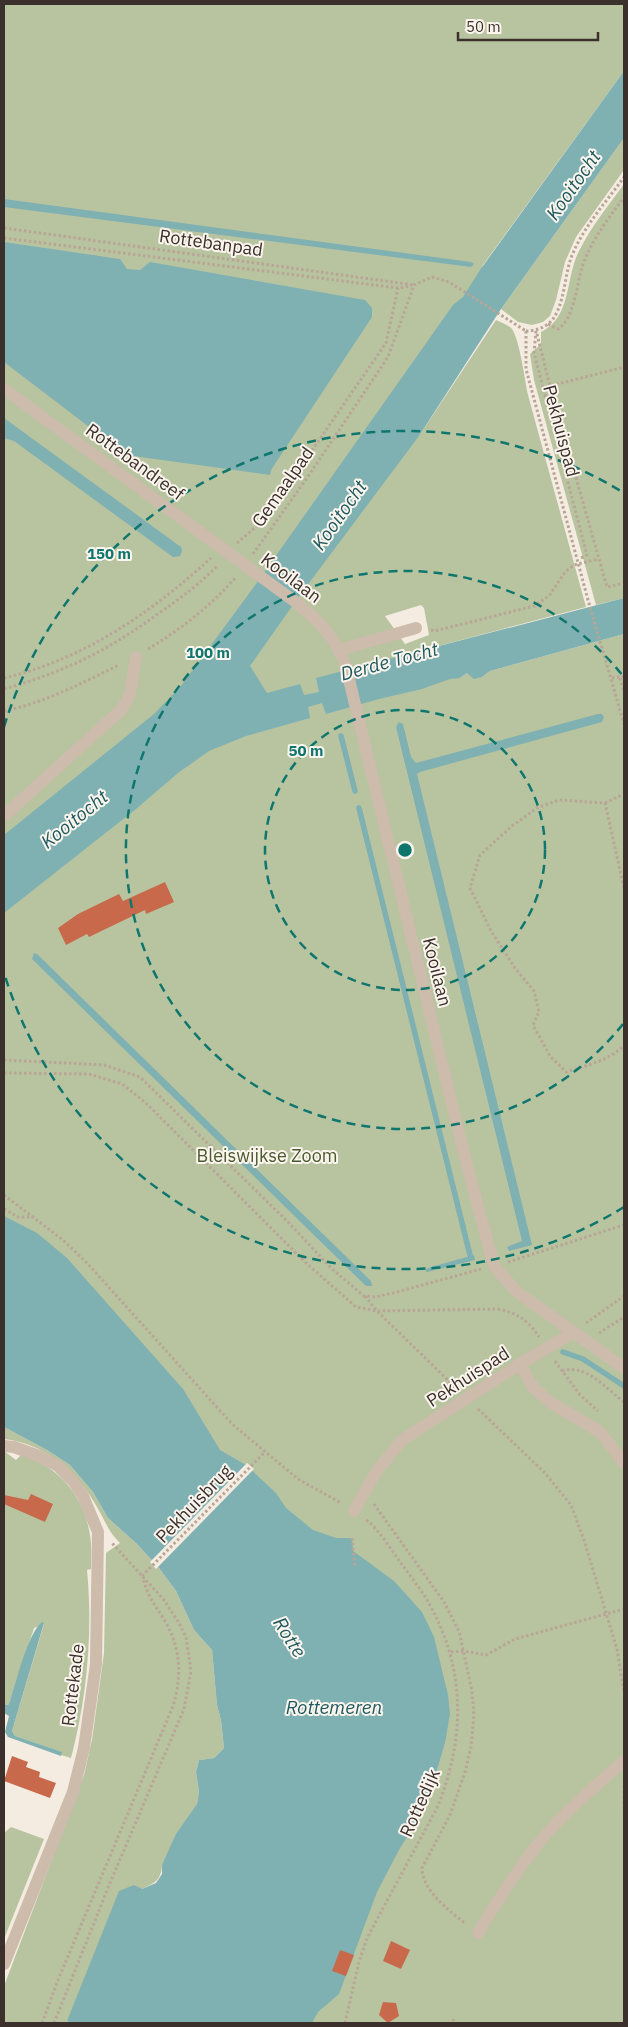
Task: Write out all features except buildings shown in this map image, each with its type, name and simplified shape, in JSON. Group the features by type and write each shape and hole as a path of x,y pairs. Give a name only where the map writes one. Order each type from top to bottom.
{"street":[{"name":"Rottebandreef","path":"4,389 249,568"},
{"name":"Kooilaan","path":"249,568 317,619 339,650 346,667 468,1168 494,1266 517,1292 624,1368"},
{"path":"339,650 416,628"},
{"path":"4,816 122,709 130,694 136,657"},
{"name":"Pekhuispad","path":"354,1510 376,1472 402,1440 520,1364 574,1332"},
{"path":"520,1364 533,1387 550,1402 600,1432 624,1463"},
{"name":"Rottekade","path":"4,1446 14,1447 39,1456 58,1466 73,1481 84,1496 98,1532 96,1664 84,1748 72,1792 4,1964"},
{"path":"478,1933 505,1889 548,1833 574,1806 624,1761"}],"path":[{"path":"4,238 398,288 414,285 432,277 449,282 526,331 536,331 552,320 558,309 573,252 624,177"},
{"path":"548,324 558,329 563,326 573,305 589,249 624,197"},
{"name":"Rottebanpad","path":"4,228 414,285"},
{"name":"Gemaalpad","path":"4,711 35,703 136,657 172,634 204,609 249,568 388,357 414,285"},
{"path":"4,678 62,659 125,625 182,585 212,558 242,538 264,520 386,343 398,288"},
{"name":"Pekhuispad","path":"526,331 526,369 588,600 624,724"},
{"path":"536,331 607,587 624,583"},
{"path":"416,628 435,631 534,606 549,596 565,572 587,555 534,353 536,331"},
{"path":"550,386 624,367"},
{"path":"4,689 65,669 116,643 181,598 213,570 224,550"},
{"path":"579,561 598,558"},
{"path":"612,678 624,676"},
{"path":"620,678 624,692"},
{"path":"624,794 605,803 559,800 537,808 512,826 480,855 470,888 491,931 515,968 534,991 539,1012 533,1025 550,1056 566,1072 591,1064 620,1050 624,1045"},
{"path":"605,803 624,888"},
{"path":"4,1060 104,1064 140,1077 288,1222 331,1268 364,1296 377,1311 545,1473 571,1505 584,1540 617,1649 624,1692"},
{"path":"4,1073 88,1074 122,1084 146,1103 305,1262 356,1307 377,1311 480,1308 512,1312 524,1319 533,1328 547,1349"},
{"name":"Rottedijk","path":"4,1195 63,1240 87,1263 232,1424 298,1479 354,1510 371,1523 426,1598 451,1652 459,1709 452,1767 437,1808 368,1938 359,1962 345,2023"},
{"path":"4,1209 18,1217 33,1217"},
{"path":"364,1296 374,1297 393,1293 494,1266 624,1225"},
{"path":"574,1332 624,1296"},
{"path":"574,1332 597,1334 624,1316"},
{"path":"601,1414 580,1395 562,1371 572,1368 586,1372 624,1402"},
{"name":"Pekhuisbrug","path":"142,1576 265,1452"},
{"path":"363,1492 375,1505 444,1602 459,1631 472,1691 474,1716 471,1747 465,1772 450,1815 422,1868 422,1877 442,1905 478,1933"},
{"path":"54,2023 110,1883 176,1728 188,1690 191,1671 186,1637 164,1600 116,1546 98,1532"},
{"path":"352,1538 355,1568"},
{"path":"42,2023 173,1706 178,1688 179,1659 176,1646 172,1635 146,1592 142,1576"},
{"path":"451,1652 464,1651 486,1655 515,1639 624,1610"},
{"path":"624,1786 624,1812"},
{"path":"453,2019 454,2023"}],"green space":[{"name":"Bleiswijkse Zoom","path":"4,4 624,4 624,71 483,265 419,436 496,320 510,327 519,348 528,395 586,607 412,653 427,687 450,678 460,678 467,673 482,677 490,671 624,634 624,2023 269,2023 413,1757 4,1270","holes":["421,605 424,608 429,635 405,644 385,616"]},
{"path":"624,138 624,170 576,237 565,262 550,316 543,322 532,325 518,322 501,309"},
{"path":"624,184 624,598 596,605 534,380 530,354 541,344 541,332 551,325 563,307 579,251 600,217"},
{"path":"4,1427 47,1450 70,1465 93,1492 108,1518 137,1544 159,1568 176,1591 194,1630 212,1650 217,1705 221,1720 224,1748 214,1758 199,1760 196,1772 199,1793 197,1804 162,1865 159,1878 142,1889 67,2021 71,2023 4,2023 4,1986 84,1775 92,1740 104,1653 106,1553 120,1543 109,1530 89,1494 70,1471 58,1461 33,1446 4,1439"},
{"path":"4,1451 16,1460 21,1455 35,1460 58,1475 76,1495 87,1521 91,1548 91,1569 87,1570 89,1641 85,1688 71,1758 61,1755 61,1752 15,1736 12,1731 44,1624 34,1628 10,1701 8,1705 4,1705"},
{"path":"11,1827 44,1839 4,1939 4,1833"}],"water":[{"path":"624,71 624,138 501,309 419,436 300,595 250,666 267,693 300,684 304,695 319,692 316,678 624,598 624,634 490,671 482,677 474,679 467,673 460,678 450,679 422,689 326,714 322,703 308,707 310,718 246,736 209,751 178,773 136,809 4,913 4,835 154,714 181,686 256,584 453,305 463,297 480,270"},
{"path":"4,199 471,262 474,264 471,267 4,207"},
{"path":"4,242 120,259 127,269 140,270 150,262 365,300 372,308 372,317 271,470 270,475 126,455 4,362"},
{"path":"4,418 181,547 180,556 173,557 14,441 4,438"},
{"path":"602,714 604,717 602,722 417,774 532,1245 509,1251 507,1247 522,1241 396,727 399,722 403,724 411,757 416,763"},
{"path":"34,953 371,1281 372,1286 366,1286 32,959"},
{"name":"Rottemeren","path":"4,1216 37,1233 67,1258 183,1389 220,1450 246,1465 276,1493 286,1508 313,1530 336,1538 352,1538 353,1551 394,1581 422,1612 434,1637 448,1695 450,1714 445,1743 425,1810 400,1848 377,1892 339,1994 318,2012 312,2023 71,2023 67,2021 119,1891 134,1885 142,1889 156,1883 162,1874 162,1865 176,1834 197,1804 199,1792 196,1772 199,1760 214,1758 224,1748 221,1720 217,1705 212,1650 194,1630 176,1591 159,1568 137,1544 108,1518 93,1492 70,1465 47,1450 4,1427"},
{"path":"474,1255 475,1260 427,1272 425,1270 431,1267"},
{"path":"42,1622 44,1623 12,1731 15,1736 62,1752 61,1756 8,1737 5,1732 9,1716 4,1713 4,1705 8,1705 10,1701 27,1647"}],"pier":[{"path":"247,1463 254,1469 156,1569 150,1562"}],"waterway":[{"path":"341,736 355,791"},
{"path":"359,808 470,1255"},
{"path":"563,1352 583,1359 624,1386"}],"water label":[{"name":"Kooitocht","path":"573,185"},
{"name":"Kooitocht","path":"339,515"},
{"name":"Derde Tocht","path":"389,661"},
{"name":"Kooitocht","path":"74,819"},
{"name":"Rotte","path":"290,1637"}]}
